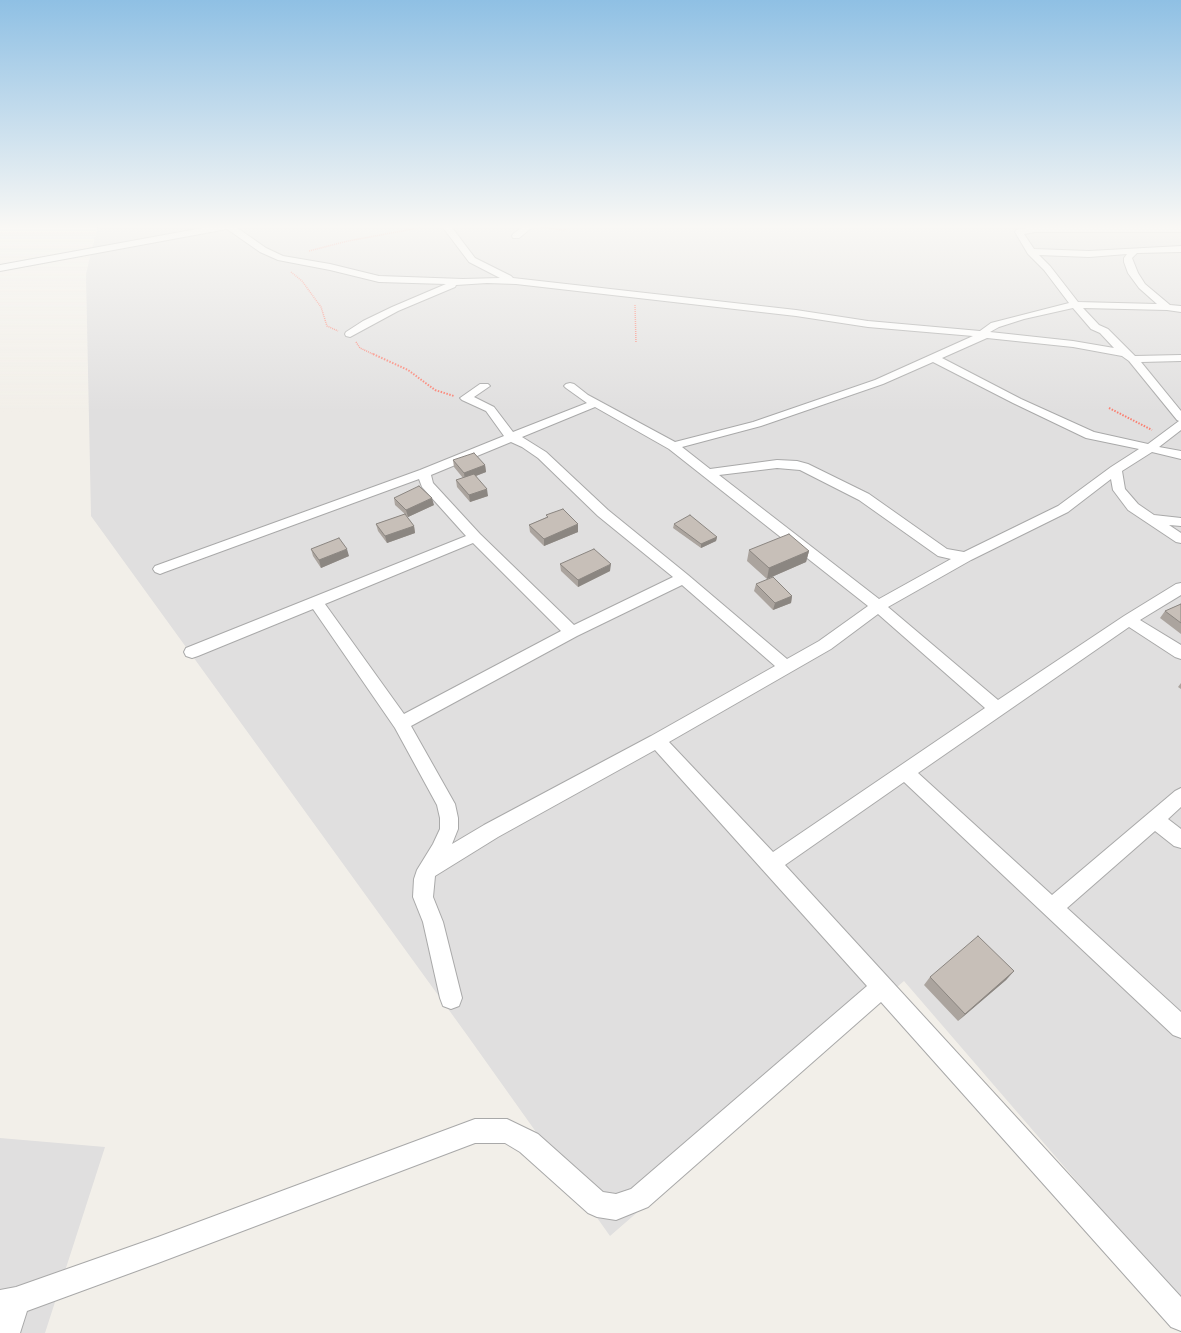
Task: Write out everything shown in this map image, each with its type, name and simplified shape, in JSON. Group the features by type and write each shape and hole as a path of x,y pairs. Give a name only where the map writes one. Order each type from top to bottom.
{"street":[{"path":"350,334 367,323 418,298 448,287"},
{"path":"573,287 796,313 868,324 1073,344 1129,356 1181,358"},
{"path":"1062,287 1093,325 1104,331 1129,356 1181,418"},
{"path":"1143,287 1167,307"},
{"path":"673,446 732,431 813,406 879,382 985,335 985,331 995,325 1050,309 1075,305 1167,307 1181,309"},
{"path":"933,358 1017,402 1090,435 1181,455"},
{"path":"484,386 466,398 490,409 513,438 526,444 542,456 603,513 683,578 786,667"},
{"path":"570,386 584,397 673,446 878,606 997,709"},
{"path":"160,568 424,472 513,438 596,403"},
{"path":"427,870 491,831 657,741 825,645 878,606 966,557 1063,509 1115,470 1150,448 1181,424"},
{"path":"707,473 777,464 797,465 804,467 864,497 943,553 966,557"},
{"path":"1115,470 1120,490 1134,507 1181,539"},
{"path":"424,472 427,484 475,537 572,632"},
{"path":"1150,519 1181,522"},
{"path":"192,652 475,537"},
{"path":"401,723 572,632 683,578"},
{"path":"771,864 1129,620 1181,588"},
{"path":"316,602 401,723 446,804 449,818 449,829 441,849 427,870 424,879 424,897 433,922 451,998"},
{"path":"1129,620 1181,653"},
{"path":"657,741 771,864 1181,1317"},
{"path":"905,772 1181,1027"},
{"path":"1052,908 1181,796"},
{"path":"1155,820 1181,840"},
{"path":"6,1333 8,1302 158,1250 475,1131 507,1132 529,1143 597,1204 616,1207 639,1198 882,987"}],"path":[{"path":"635,294 636,343"},
{"path":"1109,408 1166,436"}],"shaded area":[{"path":"86,287 1181,287 1181,1302 904,981 610,1236 467,1035 91,516"},
{"path":"0,1138 105,1147 45,1333 0,1333"}],"building":[{"path":"474,453 485,465 464,473 453,460"},
{"path":"474,474 487,489 469,495 456,480"},
{"path":"419,486 432,498 406,510 394,498"},
{"path":"563,509 578,524 544,539 529,525 548,517 546,515"},
{"path":"405,514 414,526 385,536 376,524"},
{"path":"690,515 717,537 701,544 674,524"},
{"path":"789,534 809,551 769,568 749,550"},
{"path":"339,538 347,549 319,560 311,549"},
{"path":"594,549 611,564 578,580 560,564"},
{"path":"773,577 792,596 775,603 756,584"},
{"path":"1181,604 1181,623 1165,611"},
{"path":"978,936 1014,971 965,1014 930,977"}]}
